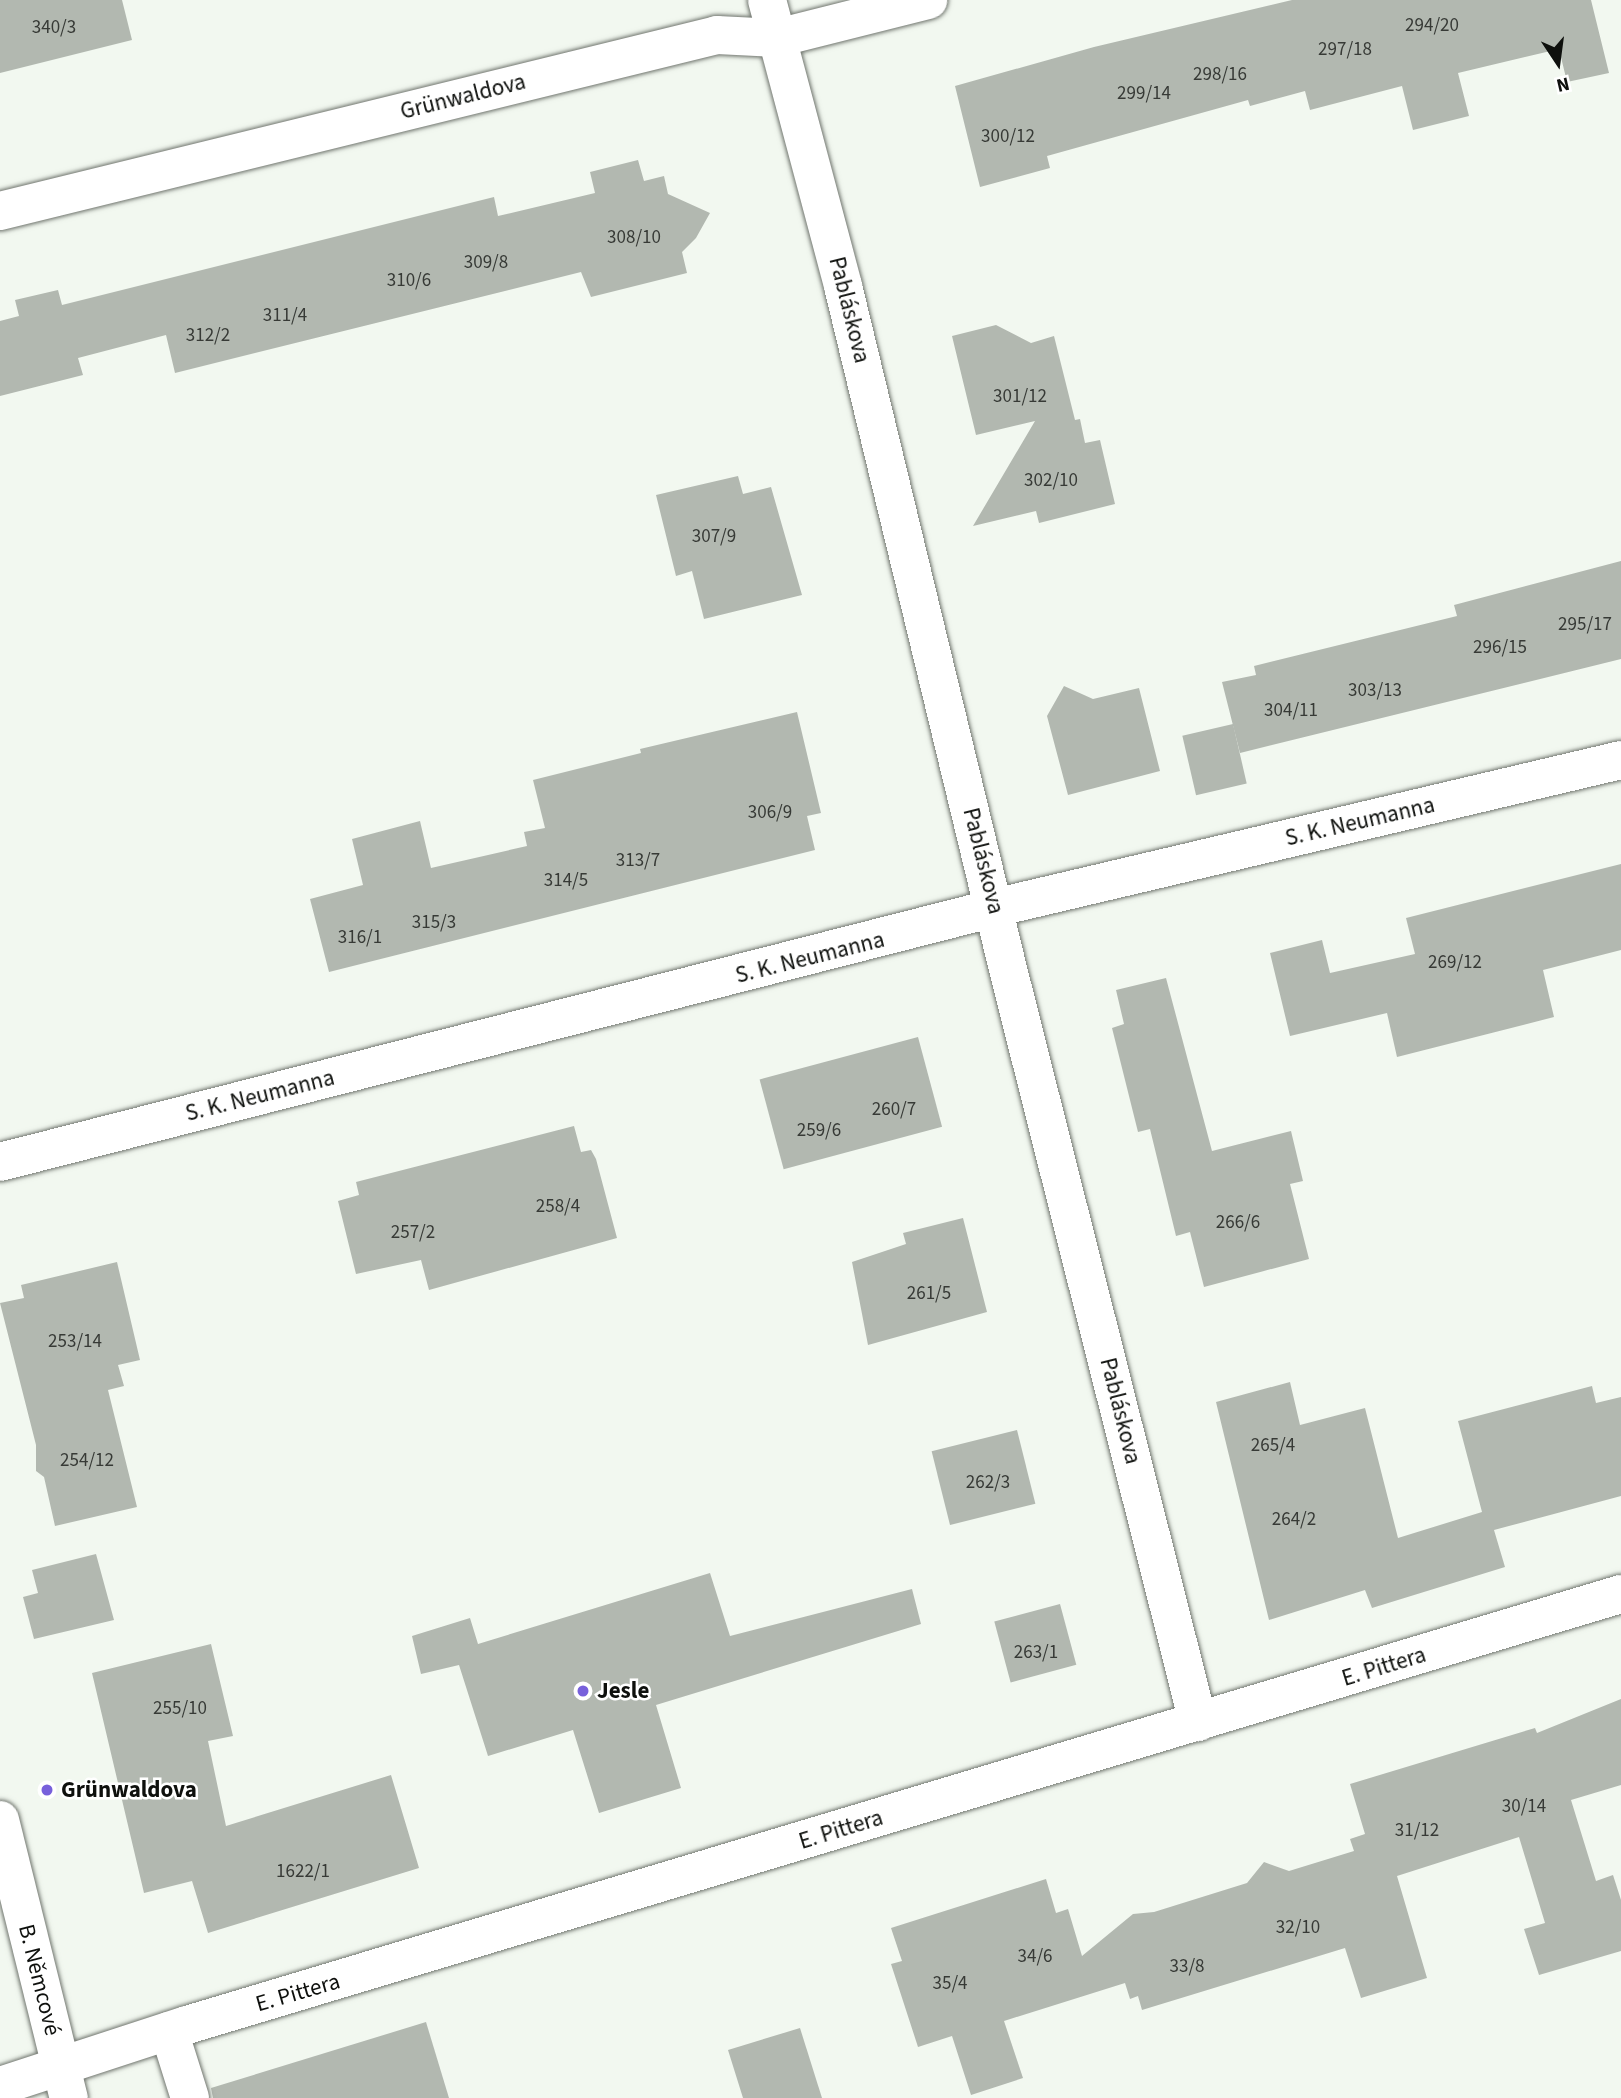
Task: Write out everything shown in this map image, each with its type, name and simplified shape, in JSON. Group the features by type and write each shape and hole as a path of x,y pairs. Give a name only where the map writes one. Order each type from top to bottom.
{"street":[{"name":"Pabláskova","path":"767,0 843,286 994,908 1198,1722"},
{"name":"Grünwaldova","path":"0,211 717,35 777,38 928,0"},
{"name":"S. K. Neumanna","path":"0,1162 994,908 1621,760"},
{"name":"E. Pittera","path":"0,2085 65,2082 169,2031 1621,1594"},
{"name":"B. Němcové","path":"0,1820 65,2082"},
{"path":"169,2031 190,2098"}],"building":[{"path":"0,0 122,0 132,40 0,73"},
{"path":"1292,0 1591,0 1609,73 1567,82 1559,49 1458,73 1469,116 1413,130 1402,86 1310,110 1305,91 1250,106 1248,100 1047,156 1050,168 980,187 955,86 1094,47"},
{"path":"638,160 644,181 664,176 668,194 710,213 696,238 682,252 687,273 591,297 581,272 175,373 166,335 78,358 83,375 0,396 0,321 19,316 15,300 58,290 62,305 494,197 498,216 595,193 590,172"},
{"path":"996,325 1031,343 1054,336 1075,420 1080,419 1085,443 1100,440 1115,504 1039,523 1036,511 973,526 1035,421 976,435 952,336"},
{"path":"738,476 743,494 771,487 802,595 704,619 692,571 676,576 656,495"},
{"path":"1621,561 1621,659 1240,753 1222,682 1256,675 1254,666 1457,616 1454,605"},
{"path":"1064,686 1093,699 1139,688 1160,771 1068,795 1047,716"},
{"path":"797,712 821,813 807,816 815,850 329,972 310,899 363,885 352,839 420,821 431,868 527,846 524,832 545,828 533,780 641,753 640,749"},
{"path":"1233,724 1247,783 1196,795 1182,736"},
{"path":"1621,864 1621,950 1543,970 1554,1017 1397,1057 1387,1013 1290,1036 1270,953 1322,940 1330,973 1415,954 1406,918"},
{"path":"1166,978 1212,1151 1291,1131 1303,1181 1290,1184 1309,1259 1204,1287 1190,1232 1176,1236 1150,1129 1138,1132 1112,1028 1124,1024 1116,990"},
{"path":"918,1037 942,1127 784,1169 760,1079"},
{"path":"574,1126 581,1152 591,1150 596,1159 617,1238 429,1290 421,1260 356,1274 338,1201 359,1195 356,1182"},
{"path":"963,1218 987,1312 868,1345 852,1262 906,1244 903,1233"},
{"path":"117,1262 140,1360 118,1365 124,1386 108,1390 137,1507 55,1526 44,1477 36,1471 36,1445 0,1303 24,1298 21,1285"},
{"path":"1290,1382 1300,1425 1365,1408 1398,1538 1482,1512 1458,1421 1592,1386 1596,1403 1621,1397 1621,1496 1494,1530 1505,1567 1372,1608 1365,1590 1269,1620 1216,1402"},
{"path":"1017,1430 1035,1504 950,1525 932,1451"},
{"path":"96,1554 114,1620 34,1639 23,1597 38,1593 32,1570"},
{"name":"Jesle","path":"710,1573 730,1636 912,1589 921,1624 656,1705 681,1788 599,1813 573,1730 488,1756 459,1665 421,1674 412,1636 470,1618 478,1644"},
{"path":"1060,1604 1076,1665 1011,1682 994,1622"},
{"path":"211,1644 233,1736 208,1741 226,1826 391,1775 419,1868 208,1933 192,1881 144,1893 92,1673"},
{"path":"1621,1699 1621,1785 1571,1800 1596,1881 1613,1875 1621,1900 1621,1951 1539,1975 1524,1929 1545,1923 1519,1837 1397,1876 1427,1978 1361,1998 1345,1948 1142,2010 1138,1996 1130,1999 1125,1983 1004,2021 1023,2078 971,2095 952,2036 918,2047 891,1964 902,1961 891,1928 1046,1879 1056,1913 1068,1909 1082,1956 1133,1914 1154,1912 1247,1883 1264,1862 1289,1871 1354,1851 1350,1839 1365,1834 1350,1784 1535,1728 1537,1733"},
{"path":"426,2022 449,2098 213,2098 211,2088"},
{"path":"800,2028 822,2098 743,2098 728,2050"}],"place":[{"name":"Jesle","path":"583,1691"},
{"name":"Grünwaldova","path":"47,1790"}]}
